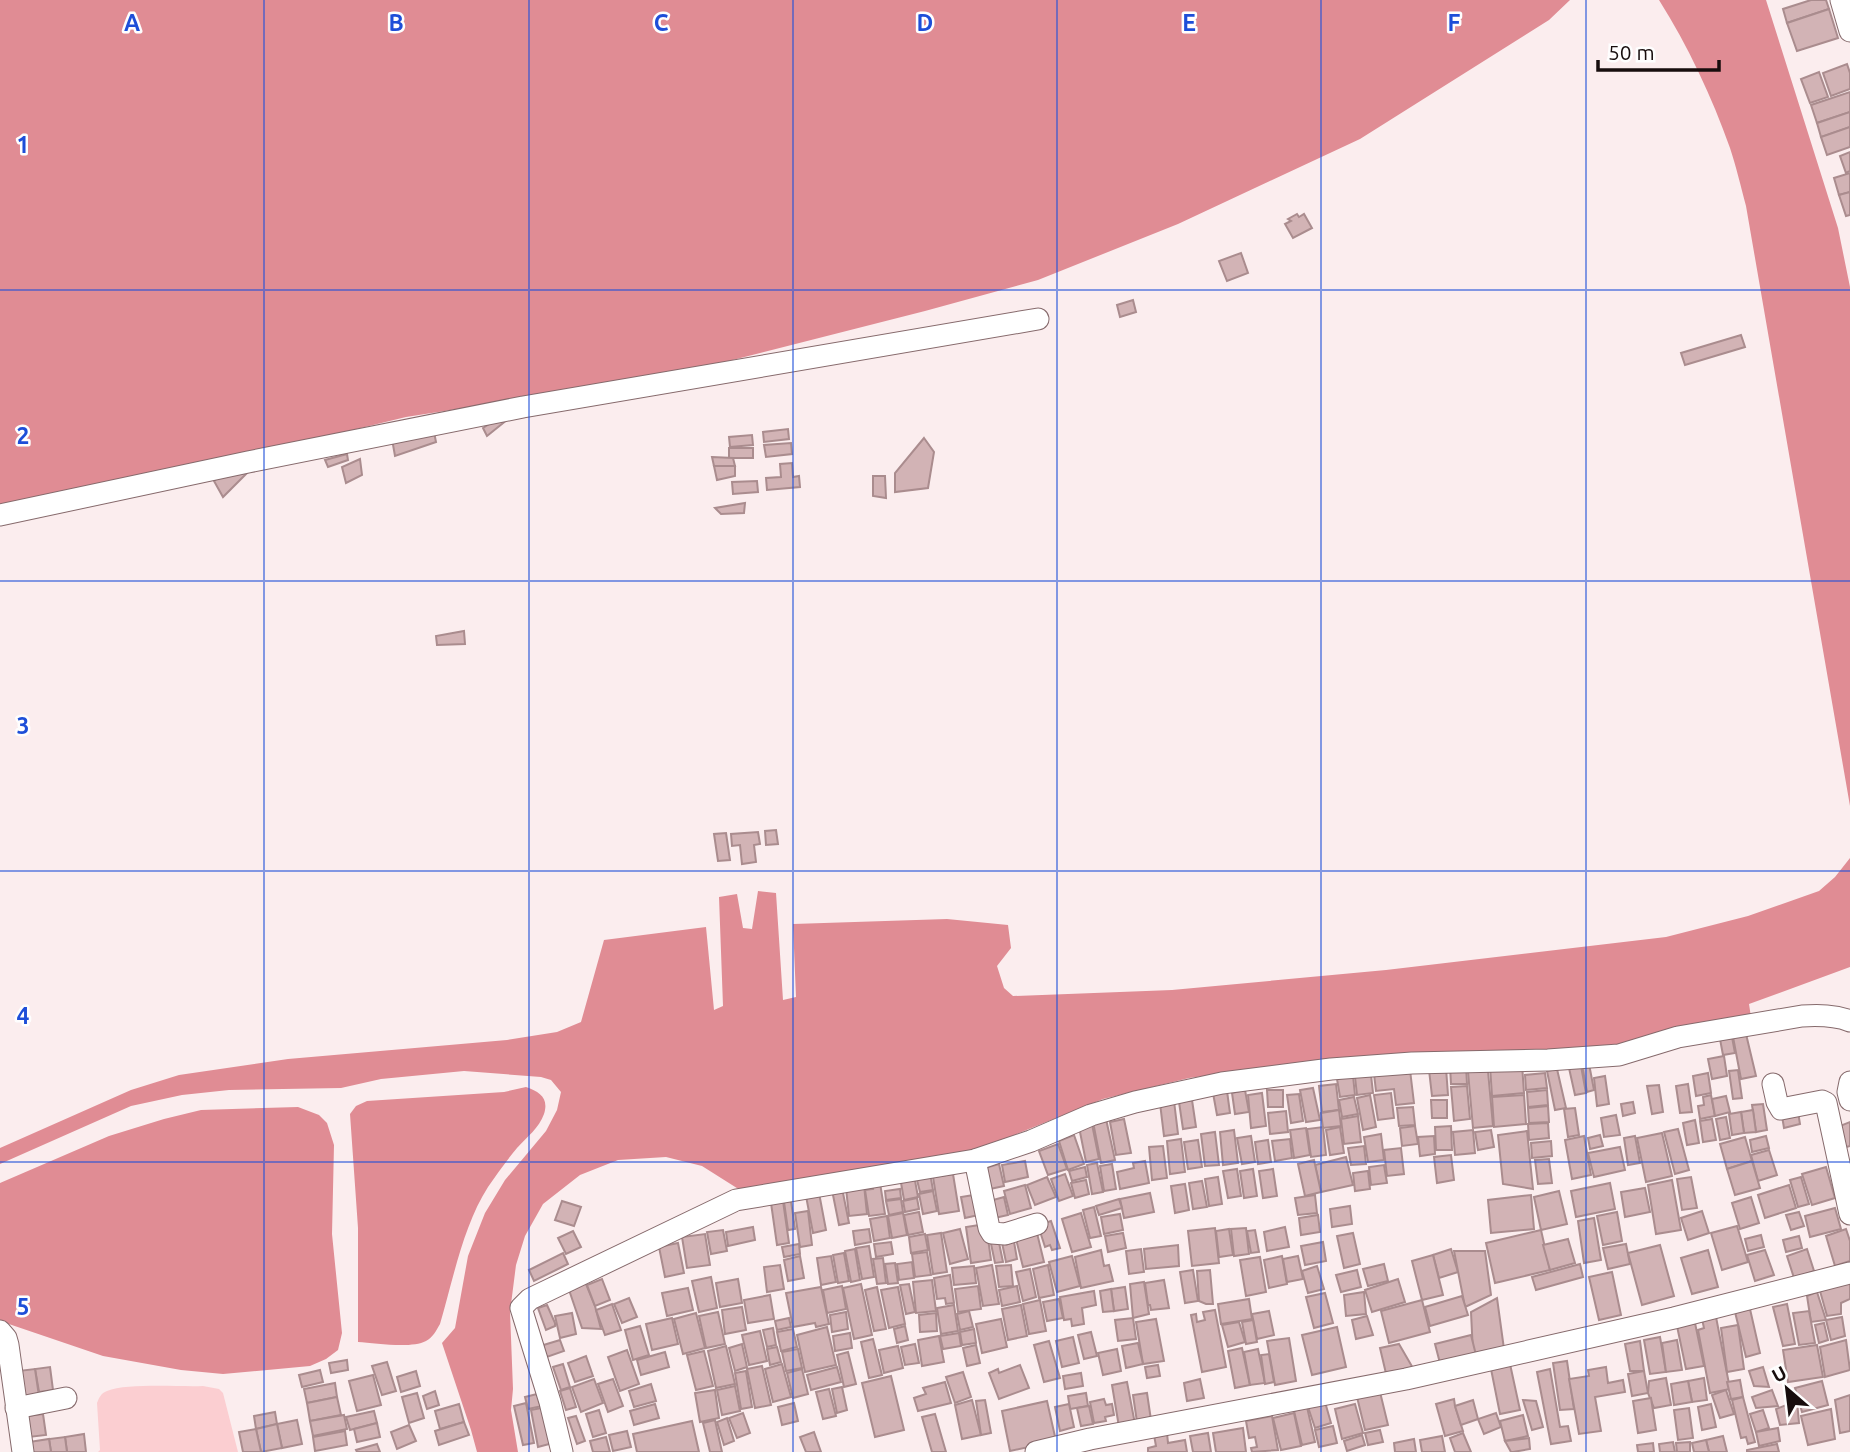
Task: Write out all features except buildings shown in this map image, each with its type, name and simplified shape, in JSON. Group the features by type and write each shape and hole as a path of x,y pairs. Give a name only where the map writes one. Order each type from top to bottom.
{"street":[{"path":"1841,0 1850,31"},
{"path":"0,515 523,407 1038,319"},
{"path":"562,1452 550,1402 521,1308 526,1302 736,1200 975,1160 1135,1101 1222,1083 1331,1069 1412,1063 1548,1060 1619,1055 1678,1037 1802,1016 1818,1015 1850,1021"},
{"path":"1850,1082 1850,1100"},
{"path":"1773,1084 1781,1109 1825,1101 1840,1118 1850,1214"},
{"path":"975,1160 992,1233 1005,1234 1037,1224"},
{"path":"1036,1452 1090,1439 1406,1379 1674,1318 1850,1273"},
{"path":"0,1331 6,1338 23,1452"},
{"path":"16,1408 66,1398"}],"shaded area":[{"path":"0,0 1570,0 1549,20 1360,139 1178,224 1038,280 674,375 406,417 291,445 0,508"},
{"path":"1659,0 1766,0 1838,228 1850,287 1850,806 1746,206 1732,155 1699,72"},
{"path":"1850,858 1850,967 1749,1004 1751,1017 1622,1047 1332,1058 1189,1078 1103,1099 980,1149 740,1190 702,1166 666,1157 618,1160 580,1175 543,1204 525,1236 516,1265 510,1312 513,1389 511,1410 518,1452 477,1452 442,1343 455,1328 468,1256 485,1213 505,1180 546,1131 557,1110 561,1092 551,1080 464,1071 381,1079 341,1088 229,1090 182,1095 131,1106 0,1164 0,1148 131,1090 179,1075 288,1059 507,1040 557,1032 581,1022 604,940 706,927 714,1010 723,1006 719,897 737,894 743,928 752,929 758,891 776,893 783,1000 796,997 793,924 947,919 1008,925 1011,948 997,966 1004,988 1013,996 1172,990 1386,970 1666,937 1748,916 1819,891"},
{"path":"526,1087 542,1096 544,1114 536,1128 502,1167 479,1202 465,1236 436,1331 426,1341 411,1345 358,1342 358,1228 350,1114 356,1106 367,1101 504,1092"},
{"path":"298,1107 319,1115 327,1123 334,1145 332,1234 342,1333 338,1350 326,1359 310,1366 223,1374 181,1370 103,1356 0,1321 0,1183 109,1136 164,1119 201,1110"},
{"path":"140,1386 203,1386 219,1389 223,1393 238,1452 98,1452 97,1403 105,1392"}]}
